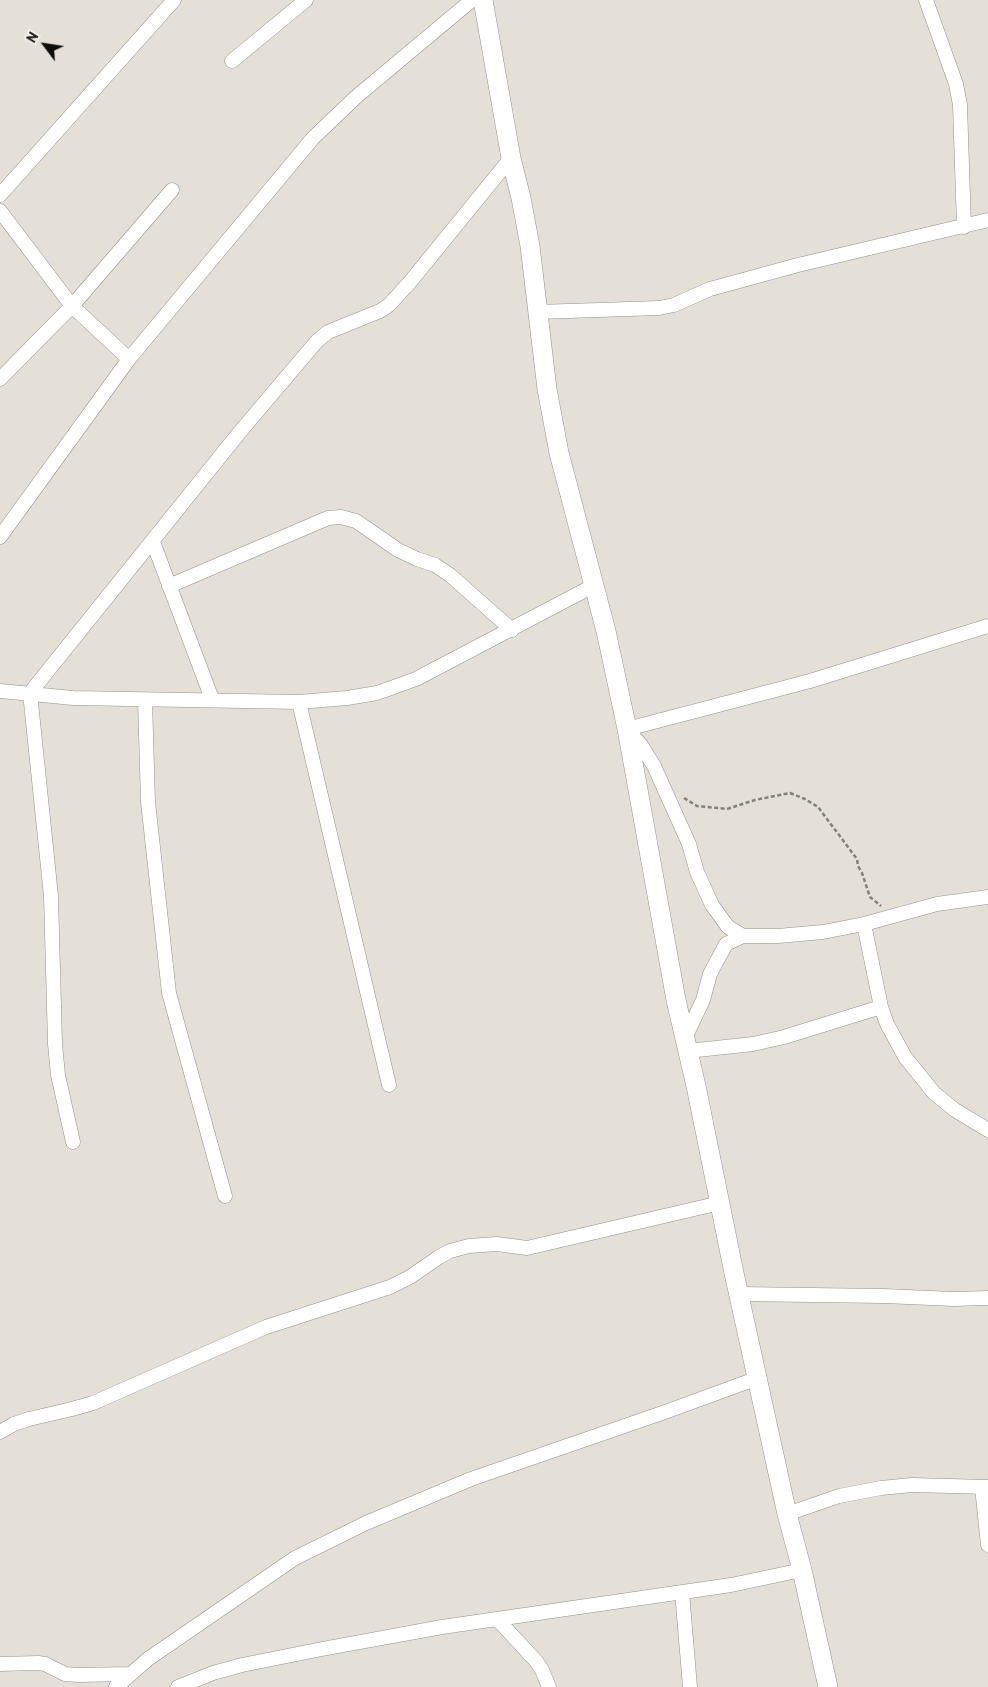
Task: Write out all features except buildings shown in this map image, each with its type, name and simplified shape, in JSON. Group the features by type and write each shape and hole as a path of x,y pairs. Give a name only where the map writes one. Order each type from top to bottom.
{"street":[{"path":"0,195 174,0"},
{"path":"232,61 306,0"},
{"path":"0,537 129,359 313,138 356,97 472,0"},
{"path":"483,0 511,158 530,246 547,390 559,453 606,631 627,729 686,1045 787,1514 802,1570 828,1687"},
{"path":"926,0 956,84 960,105 964,227"},
{"path":"73,1142 58,1075 55,1044 51,896 30,693 239,433 317,341 328,332 380,311 389,305 511,158"},
{"path":"0,379 72,306 172,190"},
{"path":"0,211 72,306 129,359"},
{"path":"538,312 659,308 674,305 710,289 798,265 988,220"},
{"path":"169,586 328,518 341,517 356,521 398,550 435,565 450,575 512,630"},
{"path":"152,542 212,699"},
{"path":"0,691 73,698 299,702 347,698 377,693 416,680 593,586"},
{"path":"627,729 810,681 988,626"},
{"path":"145,700 148,802 169,993 225,1196"},
{"path":"299,702 389,1086"},
{"path":"627,729 641,745 654,766 689,844 697,872 712,905 728,927 743,936"},
{"path":"686,1045 703,1000 710,974 726,944 743,936 778,936 823,932 864,924 937,904 988,898"},
{"path":"864,924 881,1007 904,1057 934,1093 955,1110 988,1130"},
{"path":"686,1045 753,1044 784,1037 881,1007"},
{"path":"0,1432 14,1424 29,1419 72,1410 93,1403 266,1327 394,1285 410,1278 450,1251 483,1244 527,1248 720,1203"},
{"path":"740,1294 954,1299 988,1298"},
{"path":"116,1687 130,1674 234,1598 295,1558 366,1524 471,1479 758,1378"},
{"path":"787,1514 838,1496 881,1488 912,1485 985,1487 988,1545"},
{"path":"178,1687 213,1673 242,1665 424,1631 731,1585 802,1570"},
{"path":"682,1592 690,1687"},
{"path":"498,1620 536,1661 549,1687"},
{"path":"0,1664 38,1663 45,1664 65,1674 78,1675 130,1674"}],"path":[{"path":"662,783 697,806 727,810 755,800 790,793 805,799 818,808 857,859 870,897 894,916"}]}
